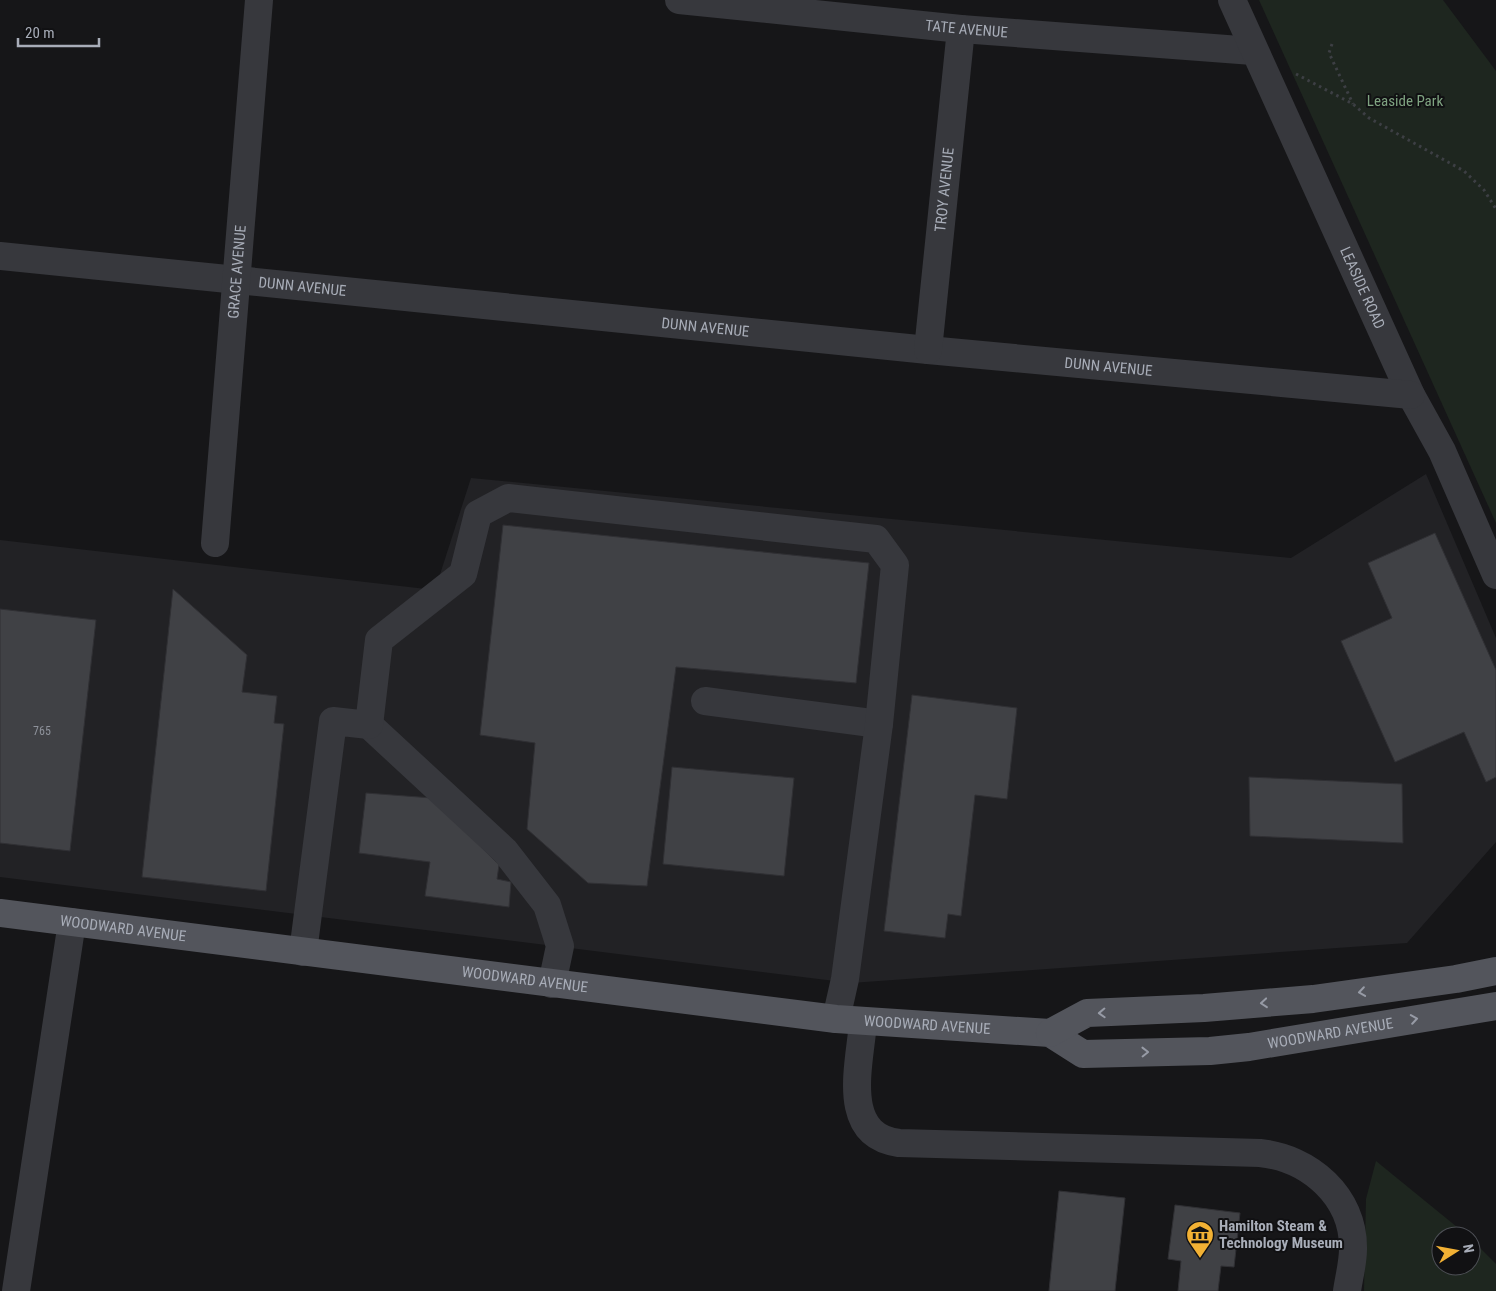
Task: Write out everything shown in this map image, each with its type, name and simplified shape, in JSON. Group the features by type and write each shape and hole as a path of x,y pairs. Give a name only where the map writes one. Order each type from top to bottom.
{"main road":[{"name":"WOODWARD AVENUE","path":"0,913 836,1019 1050,1033 1083,1054 1210,1051 1249,1047 1496,1006"},
{"path":"1050,1033 1088,1013 1204,1008 1313,999 1456,979 1496,971"}],"street":[{"name":"GRACE AVENUE","path":"215,543 259,0"},
{"name":"TATE AVENUE","path":"679,0 961,29 1253,51"},
{"name":"LEASIDE ROAD","path":"1232,0 1253,51 1411,395 1442,451 1496,575"},
{"name":"TROY AVENUE","path":"928,350 961,29"},
{"name":"DUNN AVENUE","path":"0,256 236,278 928,350 1411,395"},
{"path":"369,725 379,640 463,574 478,514 508,498 876,539 895,565 879,724 845,979 836,1019"},
{"path":"705,701 879,724"},
{"path":"303,952 333,721 369,725 505,851 547,905 560,946 552,984"},
{"path":"16,1291 72,922"},
{"path":"863,1022 857,1094 858,1108 868,1127 879,1136 898,1143 1260,1153 1289,1159 1315,1172 1326,1182 1343,1206 1349,1220 1353,1249 1347,1291"}],"path":[{"path":"1332,44 1329,53 1354,104"},
{"path":"1253,51 1354,104 1369,118 1464,171 1484,190 1496,209"}],"shaded area":[{"path":"1426,474 1496,638 1496,842 1407,943 851,983 0,877 0,540 435,590 471,478 1291,558"}],"green space":[{"name":"Leaside Park","path":"1259,0 1443,0 1496,71 1496,523"},
{"path":"1376,1161 1456,1226 1431,1226 1431,1276 1481,1276 1481,1249 1496,1264 1496,1291 1364,1291 1366,1199"}],"building":[{"path":"503,525 869,563 856,683 676,667 647,886 588,883 527,829 535,743 480,735"},
{"path":"1435,533 1496,670 1496,777 1486,782 1464,732 1395,762 1341,641 1392,618 1368,563"},
{"path":"173,589 247,655 242,692 277,696 274,723 284,724 266,891 142,877"},
{"path":"0,609 96,620 70,851 0,843"},
{"path":"912,695 1017,708 1007,799 975,795 961,916 948,914 945,938 884,931"},
{"path":"672,767 794,778 784,876 663,864"},
{"path":"1249,777 1402,784 1403,843 1250,836"},
{"path":"366,793 432,798 499,865 497,879 511,882 509,907 425,896 430,862 359,853"},
{"path":"1059,1191 1125,1198 1115,1291 1049,1291"},
{"path":"1175,1205 1240,1213 1234,1267 1221,1266 1218,1291 1178,1291 1181,1261 1168,1259"}],"place":[{"name":"Hamilton Steam & Technology Museum","path":"1200,1259"}]}
